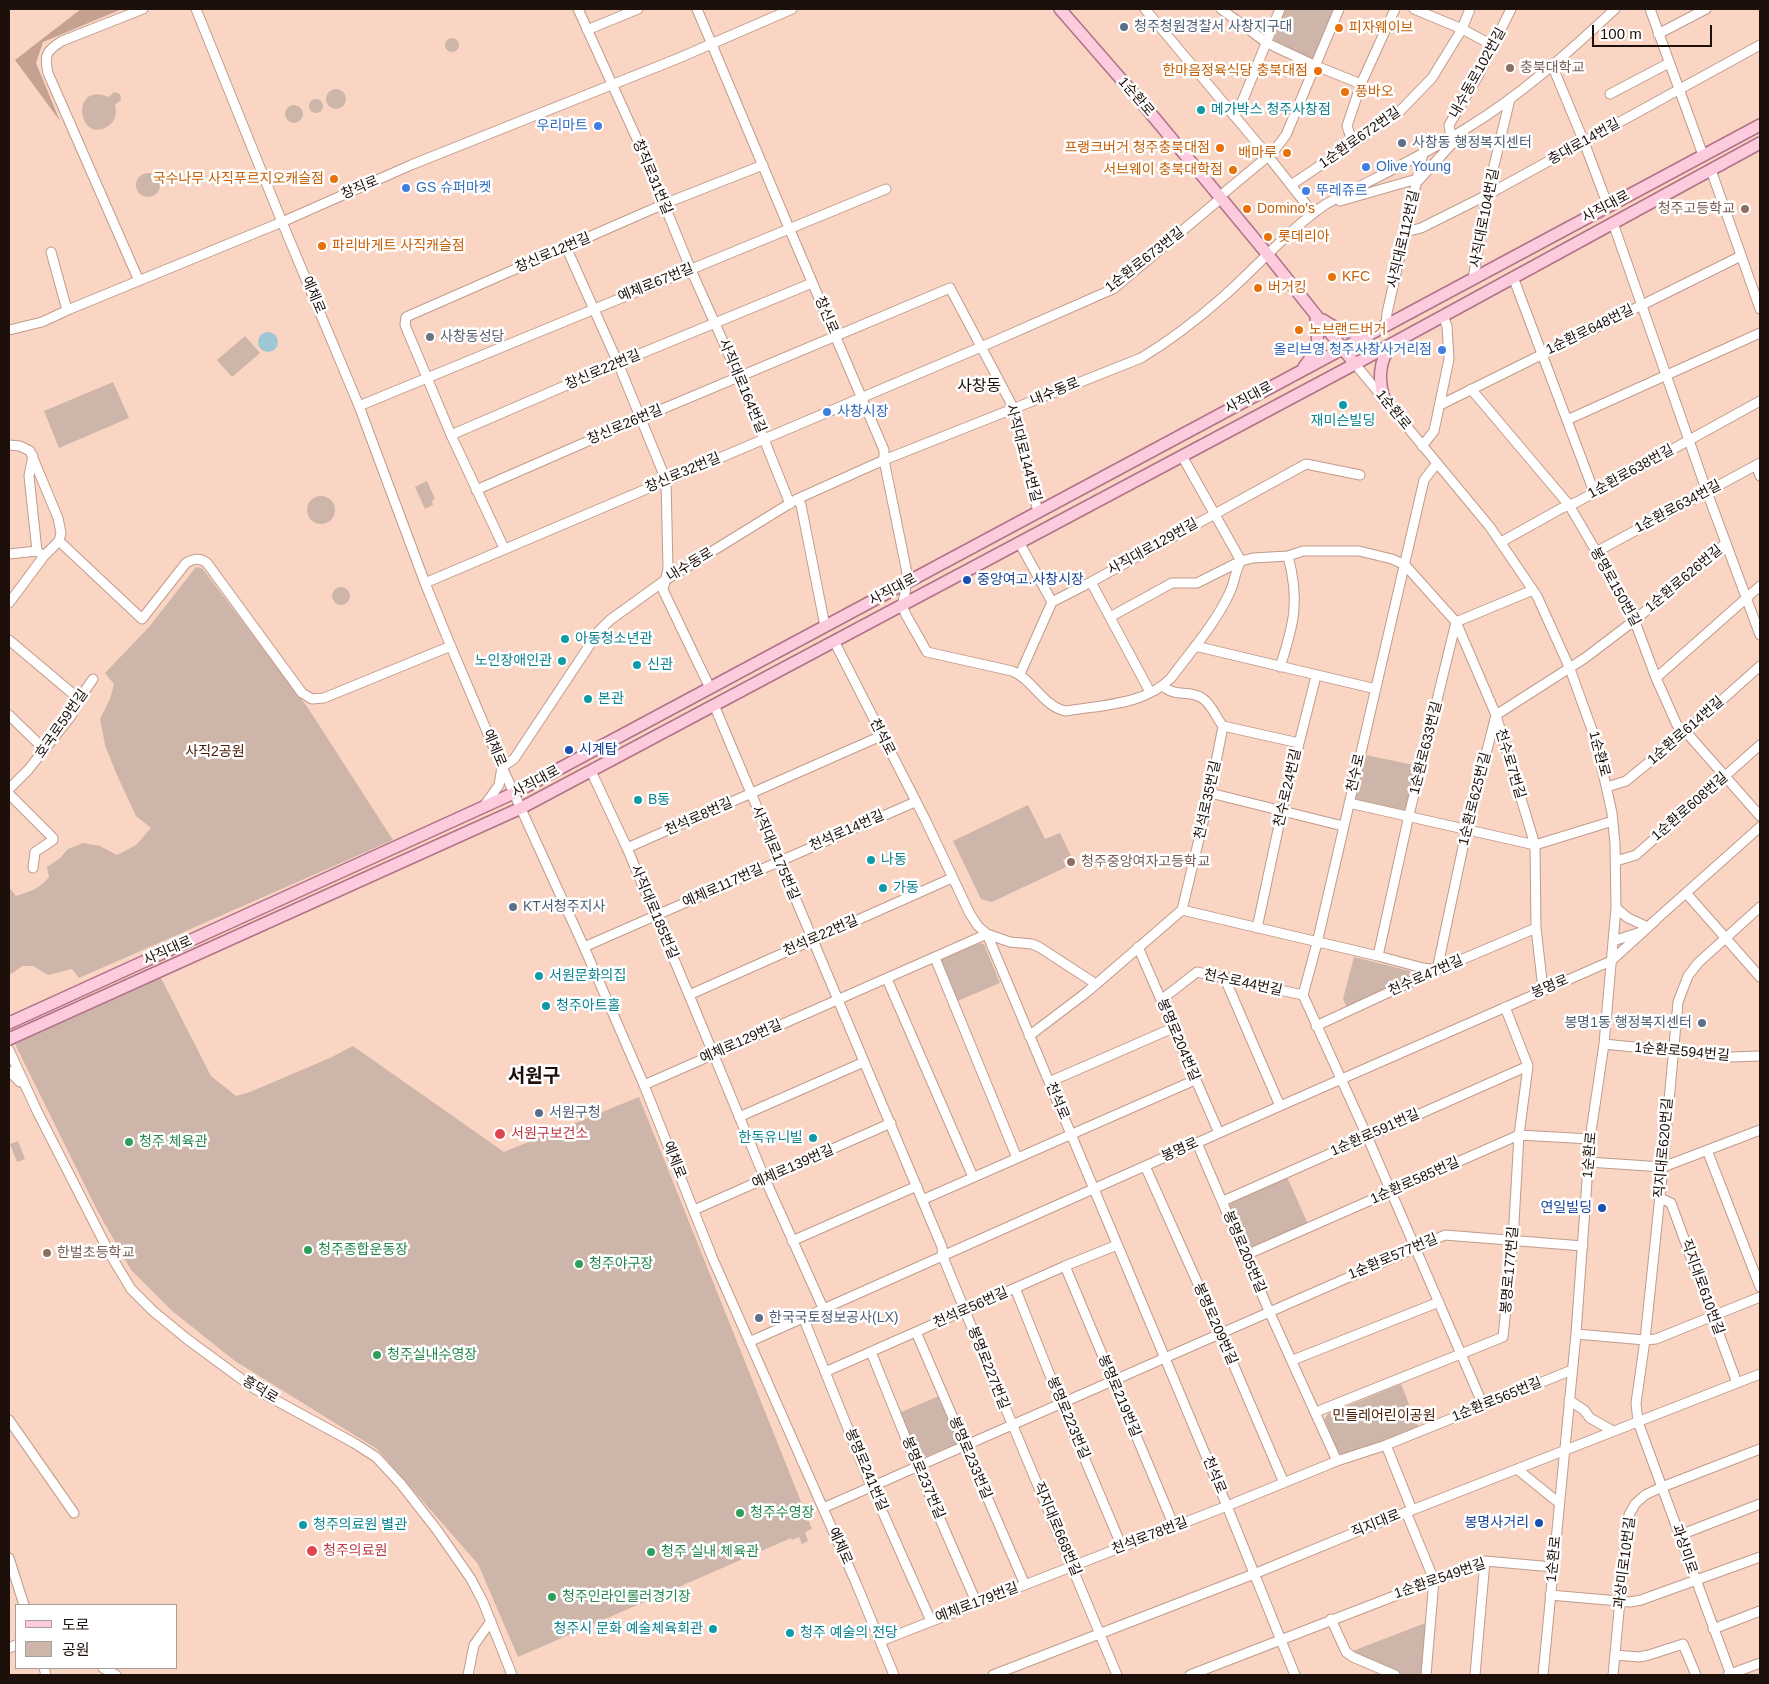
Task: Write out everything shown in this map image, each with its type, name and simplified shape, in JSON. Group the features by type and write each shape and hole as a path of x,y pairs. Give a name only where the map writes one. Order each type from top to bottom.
{"main road":[{"name":"1순환로","path":"1060,9 1147,109 1355,364"},
{"name":"사직대로","path":"9,1023 514,793 1760,125"},
{"name":"사직대로","path":"9,1039 521,808 834,641 904,600 1019,542 1355,364 1760,143"},
{"path":"1316,316 1340,330 1357,334 1370,333"},
{"path":"1301,371 1316,350 1318,342 1316,316"},
{"path":"1385,401 1380,381 1382,362 1386,352 1402,338"}],"street":[{"path":"139,281 48,73 45,60 51,48 62,41 143,9"},
{"name":"예체로","path":"196,9 359,406 425,583 451,646 502,767 644,1085 712,1256 881,1641 894,1675"},
{"name":"창직로31번길","path":"578,9 691,270"},
{"path":"587,30 638,9"},
{"path":"697,9 712,44"},
{"name":"창직로","path":"9,330 42,322 416,164 712,44 792,9"},
{"path":"1145,9 1313,213"},
{"path":"1221,9 1267,43 1360,84"},
{"path":"1233,114 1240,108 1280,9"},
{"name":"1순환로673번길","path":"861,398 1114,289 1273,152 1286,134 1339,9"},
{"path":"1353,144 1346,126 1360,84 1396,9"},
{"path":"1414,9 1462,29 1494,46"},
{"name":"1순환로672번길","path":"1291,185 1398,113 1432,78 1462,29 1470,9"},
{"name":"내수동로102번길","path":"1451,138 1449,125 1494,46 1511,9"},
{"name":"내수동로","path":"502,767 514,759 599,631 610,620 664,581 794,502 884,460 1141,358 1192,324 1313,213 1324,205 1465,130 1510,99 1552,65 1615,9"},
{"path":"1650,9 1703,155"},
{"path":"1658,34 1706,9"},
{"name":"창신로","path":"712,44 788,228 884,450 884,460 907,573 904,600"},
{"name":"충대로14번길","path":"1405,232 1421,228 1488,195 1760,45"},
{"path":"1610,94 1669,63"},
{"path":"1552,65 1608,206"},
{"name":"사직대로104번길","path":"1473,279 1488,195 1510,99"},
{"path":"1324,205 1417,181 1465,130"},
{"name":"사직대로112번길","path":"1386,325 1387,313 1423,153"},
{"name":"창신로12번길","path":"427,379 405,325 406,317 664,204 763,165"},
{"path":"1711,170 1760,309"},
{"name":"예체로67번길","path":"359,406 886,189"},
{"path":"1613,223 1707,492 1760,635"},
{"path":"566,247 618,363 666,480 668,569 662,590 710,688"},
{"path":"51,252 67,310"},
{"name":"1순환로648번길","path":"1440,405 1741,256"},
{"name":"사직대로164번길","path":"691,270 716,323 764,438 794,502 801,505 825,626"},
{"path":"1514,277 1594,492"},
{"name":"창신로22번길","path":"451,435 618,363 812,284"},
{"name":"사직대로144번길","path":"950,288 1014,409 1038,512"},
{"name":"창신로26번길","path":"476,490 641,418 950,288"},
{"path":"1422,446 1434,431 1449,359 1447,326 1443,316"},
{"path":"1567,420 1760,333"},
{"name":"1순환로","path":"1355,364 1490,527 1533,590 1570,669 1596,741 1613,821 1616,861 1616,908 1604,1044 1590,1139 1576,1334 1543,1675"},
{"path":"425,583 504,548 427,379"},
{"name":"봉명로150번길","path":"1471,389 1569,505 1636,620 1656,678 1676,725 1686,732 1760,816"},
{"name":"창신로32번길","path":"504,548 861,398"},
{"name":"1순환로638번길","path":"1501,542 1760,401"},
{"path":"9,445 26,448 33,456 58,518 60,537 142,619 186,563 191,560 203,560 302,693 312,699 324,698 451,646"},
{"path":"33,456 30,476 40,554"},
{"name":"사직대로129번길","path":"1182,456 1242,561"},
{"name":"천수로","path":"1303,996 1317,943 1424,480 1437,463"},
{"name":"사직대로129번길","path":"1052,602 1306,464 1360,475"},
{"path":"1758,464 1760,476"},
{"name":"1순환로634번길","path":"1596,552 1758,464"},
{"path":"9,603 40,554 60,537"},
{"path":"1019,542 1052,602 1020,674"},
{"name":"1순환로626번길","path":"1570,669 1636,620 1726,543"},
{"path":"1110,617 1172,583 1197,583 1242,561 1253,558 1288,556 1303,551 1359,551 1405,564"},
{"path":"9,554 40,554"},
{"path":"1280,667 1294,618 1294,578 1288,556"},
{"path":"904,600 906,615 927,652 1012,670 1020,674 1056,710 1066,711 1137,699 1162,686 1171,678 1222,607 1231,592 1235,572 1242,561"},
{"name":"천수로7번길","path":"1405,564 1456,622 1496,715 1536,845 1536,928 1544,990"},
{"path":"1091,582 1150,692"},
{"path":"1656,678 1760,586"},
{"path":"1456,622 1533,590"},
{"name":"1순환로633번길","path":"1378,956 1409,816 1456,622"},
{"path":"9,640 79,699"},
{"name":"천석로","path":"834,641 970,914 978,926 987,934 1163,1358 1227,1506 1294,1675"},
{"path":"1195,646 1376,689"},
{"name":"1순환로614번길","path":"1607,787 1626,782 1760,666"},
{"path":"1496,715 1570,669"},
{"path":"1299,743 1316,676"},
{"name":"호국로59번길","path":"9,789 45,750 71,716 79,699 93,679"},
{"path":"1162,686 1170,693 1193,694 1201,697 1207,701 1223,726"},
{"name":"사직대로175번길","path":"714,705 891,1124"},
{"path":"9,715 45,750"},
{"name":"1순환로625번길","path":"1437,970 1467,828 1496,715"},
{"name":"천수로24번길","path":"1223,726 1299,743 1282,811 1257,928"},
{"name":"천석로35번길","path":"1182,910 1210,793 1223,726"},
{"name":"천석로8번길","path":"627,848 881,736"},
{"name":"1순환로608번길","path":"1616,861 1636,855 1760,745"},
{"path":"482,808 499,785 502,767"},
{"name":"사직대로185번길","path":"591,771 627,848 765,1179 823,1308"},
{"path":"1210,793 1343,826"},
{"path":"9,794 53,838 50,844 35,852 33,868"},
{"name":"천석로14번길","path":"779,861 915,802"},
{"path":"1349,803 1536,845 1613,821"},
{"path":"1613,942 1641,932 1652,924 1760,827"},
{"name":"예체로117번길","path":"584,947 779,861"},
{"name":"천석로22번길","path":"689,995 952,878"},
{"path":"1686,893 1760,977"},
{"name":"직지대로620번길","path":"1638,1422 1636,1403 1645,1340 1660,1198 1678,1002 1688,976 1698,963 1760,907"},
{"path":"1616,908 1628,918 1652,924"},
{"path":"1029,1036 1096,984 1182,910 1437,970"},
{"name":"봉명로","path":"750,1342 823,1308 944,1257 1093,1188 1611,961 1652,924"},
{"name":"천수로47번길","path":"1316,1026 1437,970 1536,928"},
{"path":"987,934 1010,942 1032,944 1039,947 1096,984"},
{"name":"예체로129번길","path":"644,1085 987,934"},
{"name":"봉명로204번길","path":"1138,947 1219,1133"},
{"path":"935,958 1017,1158"},
{"name":"천수로44번길","path":"1161,1000 1197,972 1303,996"},
{"path":"887,979 973,1177"},
{"path":"1224,979 1280,1106"},
{"path":"1303,996 1367,1136 1484,1405"},
{"name":"봉명로177번길","path":"1316,1412 1504,1337 1513,1240 1519,1135 1528,1066 1505,1007"},
{"path":"1049,1082 1172,1028"},
{"name":"1순환로594번길","path":"1604,1044 1731,1057 1760,1056"},
{"path":"9,1050 24,1086"},
{"path":"739,1117 864,1062"},
{"name":"1순환로591번길","path":"1223,1201 1528,1066"},
{"path":"9,1071 24,1086"},
{"path":"922,1200 1195,1080"},
{"name":"흥덕로","path":"24,1086 110,1254 138,1298 187,1340 255,1388 376,1457 407,1491 461,1564 483,1602 512,1675"},
{"name":"예체로139번길","path":"694,1210 891,1124"},
{"name":"봉명로227번길","path":"891,1124 1012,1424"},
{"path":"1588,1162 1663,1166 1760,1132"},
{"name":"1순환로585번길","path":"1246,1255 1519,1135 1590,1139"},
{"name":"봉명로205번길","path":"1196,1143 1338,1461"},
{"path":"1707,1150 1760,1287"},
{"name":"봉명로209번길","path":"1145,1166 1220,1333 1284,1483"},
{"path":"792,1241 917,1186"},
{"name":"직지대로610번길","path":"1660,1198 1671,1203 1737,1383"},
{"name":"1순환로577번길","path":"823,1508 1445,1235 1583,1246"},
{"name":"천석로56번길","path":"825,1372 1117,1245"},
{"name":"봉명로219번길","path":"1065,1266 1174,1526"},
{"name":"봉명로223번길","path":"1015,1288 1122,1547"},
{"path":"1576,1334 1645,1340 1656,1338 1760,1297"},
{"path":"1293,1360 1439,1302"},
{"name":"봉명로241번길","path":"803,1318 872,1486 931,1621"},
{"name":"봉명로233번길","path":"916,1332 1025,1585"},
{"name":"봉명로237번길","path":"871,1352 917,1466 977,1604"},
{"name":"1순환로565번길","path":"1284,1483 1338,1461 1386,1445 1572,1370"},
{"name":"직지대로","path":"993,1675 1101,1635 1409,1511 1760,1374"},
{"path":"1569,1400 1584,1410 1590,1418 1613,1431"},
{"path":"9,1420 74,1513"},
{"name":"과상미로","path":"1638,1422 1730,1675"},
{"name":"직지대로668번길","path":"1012,1424 1117,1675"},
{"path":"1386,1445 1434,1580 1426,1675"},
{"name":"과상미로10번길","path":"1613,1675 1629,1515 1635,1504 1645,1495 1662,1487 1760,1449"},
{"path":"1516,1469 1559,1503"},
{"name":"천석로78번길","path":"1073,1566 1284,1483"},
{"path":"1680,1534 1760,1504"},
{"path":"1550,1595 1620,1602 1641,1600 1760,1556"},
{"path":"9,1558 10,1568 24,1604"},
{"path":"1475,1675 1485,1561"},
{"name":"1순환로549번길","path":"1190,1675 1485,1561 1553,1567"},
{"name":"예체로179번길","path":"881,1641 1073,1566"},
{"path":"1713,1629 1760,1611"},
{"path":"1332,1619 1346,1652 1353,1657 1395,1675"},
{"path":"468,1675 474,1645 491,1621"},
{"path":"1615,1655 1644,1656 1684,1644 1696,1675"},
{"path":"1730,1675 1760,1663"},
{"path":"105,1669 116,1675"}],"green space":[{"path":"1285,9 1334,9 1313,60 1273,42"},
{"path":"449,38 455,38 459,45 455,52 449,52 445,48 445,42"},
{"path":"336,89 343,92 346,99 343,106 336,109 329,106 326,99 329,92"},
{"path":"114,92 120,94 121,100 115,105 116,114 113,122 98,130 90,128 82,113 83,104 88,97 96,94 109,97"},
{"path":"313,99 319,99 323,106 319,113 313,113 309,109 309,103"},
{"path":"294,105 300,108 303,114 300,120 294,123 288,120 285,114 288,108"},
{"path":"148,173 157,176 160,185 157,194 148,197 139,194 136,185 139,176"},
{"path":"245,336 260,353 232,377 217,360"},
{"path":"113,382 129,418 59,448 44,411"},
{"path":"427,481 435,499 432,501 433,505 425,509 415,487"},
{"path":"321,496 331,500 335,510 331,520 321,524 311,520 307,510 311,500"},
{"name":"사직2공원","path":"196,567 202,568 308,708 393,840 79,978 72,969 48,975 33,966 22,966 9,974 9,887 16,896 38,887 49,877 47,867 60,858 68,849 83,843 100,846 117,855 136,845 151,828 136,816 105,745 100,719 110,699 114,684 105,673 149,627"},
{"path":"341,587 347,590 350,596 347,602 341,605 335,602 332,596 335,590"},
{"path":"1366,755 1418,766 1408,807 1403,811 1357,801 1355,798"},
{"path":"1028,805 1045,839 1060,833 1071,856 1063,860 1066,867 992,902 981,899 953,841"},
{"path":"977,943 984,944 1000,983 955,1002 941,967 941,960"},
{"path":"1354,957 1410,971 1412,977 1347,1008 1343,999"},
{"name":"청주종합운동장","path":"161,978 211,1076 236,1096 250,1092 330,1058 353,1046 504,1152 639,1097 812,1529 805,1532 808,1541 802,1544 799,1537 792,1540 791,1538 518,1657 478,1564 377,1449 235,1361 171,1310 131,1270 97,1210 15,1044"},
{"path":"18,1141 25,1159 17,1162 10,1144"},
{"path":"1287,1177 1308,1224 1253,1248 1246,1247 1228,1209 1233,1200"},
{"name":"민들레어린이공원","path":"1401,1384 1418,1427 1346,1455 1337,1453 1324,1420 1328,1414"},
{"path":"939,1396 958,1438 956,1444 922,1458 917,1457 899,1413"},
{"path":"1428,1622 1424,1675 1401,1675 1350,1652"}],"shaded area":[{"path":"81,9 122,9 43,42 36,63 60,121 15,60"}],"water":[{"path":"268,332 275,335 278,342 275,349 268,352 261,349 258,342 261,335"}],"place":[{"name":"청주청원경찰서 사창지구대","path":"1124,27"},
{"name":"피자웨이브","path":"1339,28"},
{"name":"충북대학교","path":"1510,68"},
{"name":"한마음정육식당 충북대점","path":"1318,71"},
{"name":"풍바오","path":"1345,92"},
{"name":"메가박스 청주사창점","path":"1201,110"},
{"name":"우리마트","path":"598,126"},
{"name":"사창동 행정복지센터","path":"1402,143"},
{"name":"프랭크버거 청주충북대점","path":"1220,148"},
{"name":"배마루","path":"1287,153"},
{"name":"Olive Young","path":"1366,167"},
{"name":"서브웨이 충북대학점","path":"1233,170"},
{"name":"국수나무 사직푸르지오캐슬점","path":"334,179"},
{"name":"GS 슈퍼마켓","path":"406,188"},
{"name":"뚜레쥬르","path":"1306,191"},
{"name":"Domino's","path":"1247,209"},
{"name":"청주고등학교","path":"1745,209"},
{"name":"롯데리아","path":"1268,237"},
{"name":"파리바게트 사직캐슬점","path":"322,246"},
{"name":"KFC","path":"1332,277"},
{"name":"버거킹","path":"1258,288"},
{"name":"노브랜드버거","path":"1299,330"},
{"name":"사창동성당","path":"430,337"},
{"name":"올리브영 청주사창사거리점","path":"1442,350"},
{"name":"재미슨빌딩","path":"1343,405"},
{"name":"사창시장","path":"827,412"},
{"name":"중앙여고.사창시장","path":"967,580"},
{"name":"아동청소년관","path":"565,639"},
{"name":"노인장애인관","path":"562,661"},
{"name":"신관","path":"637,665"},
{"name":"본관","path":"588,699"},
{"name":"시계탑","path":"569,750"},
{"name":"B동","path":"638,800"},
{"name":"나동","path":"871,860"},
{"name":"청주중앙여자고등학교","path":"1071,862"},
{"name":"가동","path":"883,888"},
{"name":"KT서청주지사","path":"513,907"},
{"name":"서원문화의집","path":"539,976"},
{"name":"청주아트홀","path":"546,1006"},
{"name":"봉명1동 행정복지센터","path":"1702,1023"},
{"name":"서원구청","path":"539,1113"},
{"name":"서원구보건소","path":"500,1134"},
{"name":"한독유니빌","path":"813,1138"},
{"name":"청주 체육관","path":"129,1142"},
{"name":"연일빌딩","path":"1602,1208"},
{"name":"청주종합운동장","path":"308,1250"},
{"name":"한벌초등학교","path":"47,1253"},
{"name":"청주야구장","path":"579,1264"},
{"name":"한국국토정보공사(LX)","path":"759,1318"},
{"name":"청주실내수영장","path":"377,1355"},
{"name":"청주수영장","path":"740,1513"},
{"name":"봉명사거리","path":"1539,1523"},
{"name":"청주의료원 별관","path":"303,1525"},
{"name":"청주의료원","path":"312,1551"},
{"name":"청주 실내 체육관","path":"651,1552"},
{"name":"청주인라인롤러경기장","path":"552,1597"},
{"name":"청주시 문화 예술체육회관","path":"713,1629"},
{"name":"청주 예술의 전당","path":"790,1633"}],"district":[{"name":"사창동","path":"979,387"},
{"name":"서원구","path":"534,1077"}]}
